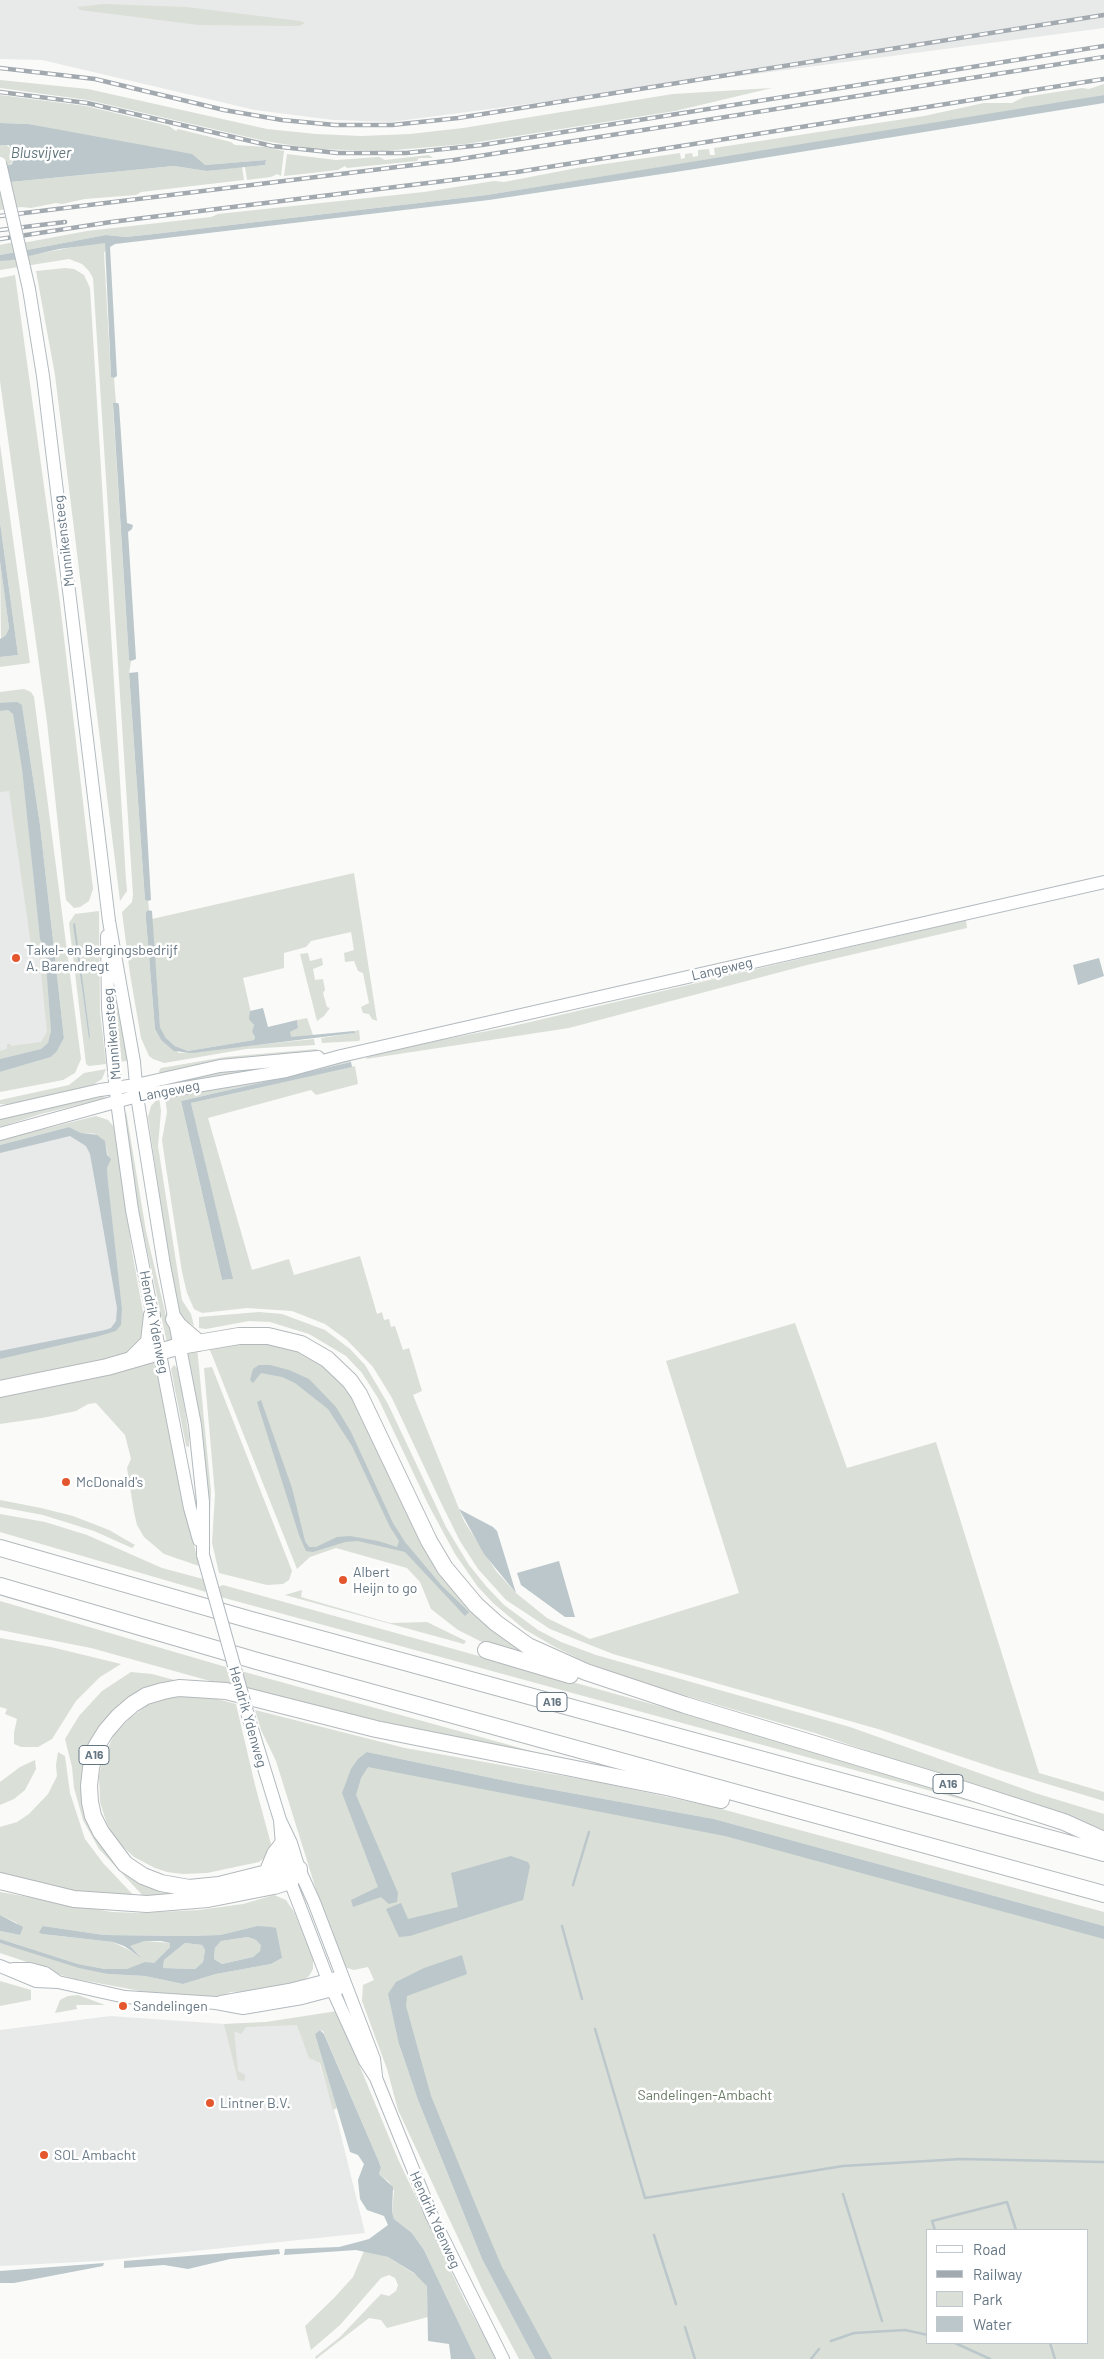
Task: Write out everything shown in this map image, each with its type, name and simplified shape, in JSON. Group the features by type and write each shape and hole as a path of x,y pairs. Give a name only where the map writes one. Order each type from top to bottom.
{"highway":[{"path":"129,1362 147,1345 152,1315"},
{"path":"174,1318 178,1325 199,1343"},
{"name":"A16","path":"0,1389 48,1381 129,1362 180,1346 239,1336 268,1336 301,1344 327,1359 350,1381 359,1394 429,1541 445,1568 476,1605 508,1633 550,1657 586,1672 685,1705 937,1781 1064,1822 1104,1840"},
{"name":"A16","path":"0,1548 250,1620 1104,1853"},
{"name":"A16","path":"0,1586 257,1662 1104,1894"},
{"name":"A16","path":"486,1650 585,1680 685,1705"},
{"name":"A16","path":"292,1873 267,1873 219,1885 189,1888 161,1883 143,1876 126,1864 101,1832 93,1816 89,1786 96,1747 106,1731 119,1716 146,1696 179,1688 226,1691 376,1729 671,1788 750,1807 787,1807"},
{"path":"267,1873 275,1854 282,1845"},
{"path":"0,1881 74,1899 134,1904 208,1899 292,1873"}],"main road":[{"name":"Munnikensteeg","path":"0,163 29,289 45,385 109,922 134,1062 137,1091"},
{"name":"Langeweg","path":"0,1134 117,1102 137,1091 220,1066 282,1059 341,1056 1104,882"},
{"name":"Munnikensteeg","path":"109,922 106,941 108,1008 116,1087"},
{"name":"Langeweg","path":"0,1113 116,1087 137,1091"},
{"name":"Hendrik Ydenweg","path":"116,1087 132,1210 190,1508 249,1719 280,1820 291,1843 292,1873"},
{"name":"Hendrik Ydenweg","path":"137,1091 164,1265 192,1404 203,1502 203,1555"},
{"name":"Hendrik Ydenweg","path":"280,1820 282,1845 338,1983 365,2061 376,2078 422,2195 459,2274 503,2359"},
{"path":"5,1967 36,1981 58,1982 125,1997 216,2003 237,1998 338,1983"}],"shaded area":[{"path":"0,0 1104,0 1104,28 391,122 333,120 255,110 42,60 0,59"},
{"path":"15,704 60,1053 0,1065 0,706"},
{"path":"105,1125 134,1331 0,1362 0,1147"},
{"path":"110,2016 225,2024 306,2021 338,2123 365,2233 100,2261 0,2266 0,2030"}],"green space":[{"path":"104,4 186,7 305,23 299,26 199,25 80,10 77,7"},
{"path":"0,80 88,89 267,129 361,136 410,134 463,128 673,94 772,88 675,111 466,144 383,151 314,149 265,141 88,100 0,88"},
{"path":"1104,84 1104,95 1062,103 487,195 126,237 106,235 0,255 0,245 87,231 211,217 218,214 424,192 494,181 504,182 577,168 680,153 681,159 685,158 685,154 692,153 693,157 698,156 698,150 709,149 710,155 715,155 714,148 924,116 984,103 1012,103 1024,97 1082,88 1089,89"},
{"path":"0,95 86,106 169,126 176,131 178,129 231,142 235,145 266,147 284,151 281,176 277,174 271,177 247,180 245,167 265,165 266,160 205,165 28,124 0,123"},
{"path":"5,144 13,150 14,160 8,167 0,169 0,145"},
{"path":"287,154 336,160 379,157 385,160 429,155 433,158 419,158 417,161 347,168 345,166 338,170 284,176"},
{"path":"174,166 207,171 242,167 244,180 141,192 136,195 85,199 31,208 21,207 0,210 0,183"},
{"path":"100,242 105,243 106,249 104,253 111,377 114,378 116,403 113,403 113,407 129,660 131,661 129,674 145,900 148,901 149,909 146,912 146,920 155,1029 161,1040 179,1053 314,1039 315,1045 246,1049 164,1063 149,1056 141,1038 122,912 132,902 133,895 93,278 82,264 69,259 0,270 0,261"},
{"path":"74,269 84,275 90,288 127,891 120,901 55,375 36,271"},
{"path":"15,275 60,603 93,889 89,901 80,907 74,908 66,900 47,722 0,381 0,278"},
{"path":"0,444 30,663 0,667 0,657 18,655 0,522"},
{"path":"0,561 9,628 6,635 1,638"},
{"path":"24,689 31,692 34,697 81,1059 75,1073 63,1080 0,1092 0,1072 51,1057 57,1051 64,1038 40,825 22,705 0,703 0,692"},
{"path":"8,710 13,714 22,769 40,939 45,952 51,1031 48,1043 41,1049 0,1059 0,1051 7,1049 7,1044 11,1046 41,1042 47,1032 39,952 32,952 9,791 0,792 0,711"},
{"path":"354,873 377,1021 372,1019 369,1014 363,1013 361,1007 369,1003 363,973 358,971 354,961 345,962 344,953 354,950 351,932 311,941 306,947 284,953 284,968 243,978 254,1026 252,1032 255,1037 254,1040 188,1051 175,1046 166,1038 160,1027 152,919"},
{"path":"99,911 100,1012 106,1064 89,1066 86,1064 69,923 75,914","holes":["74,923 90,1036 89,1039"]},
{"path":"966,920 967,928 807,965 569,1028 366,1059 369,1054 513,1026"},
{"path":"308,953 310,961 322,958 323,965 313,969 315,980 323,979 325,990 323,993 327,1007 330,1008 317,1021 300,954"},
{"path":"118,996 131,1060 120,1062 115,1000"},
{"path":"307,1018 313,1035 290,1038 289,1032 298,1028 297,1020"},
{"path":"359,1030 359,1041 322,1043 321,1038 354,1033 354,1031"},
{"path":"317,1049 315,1053 224,1060 160,1074 159,1071 161,1068 225,1057"},
{"path":"349,1058 351,1062 181,1101 222,1280 232,1279 191,1103 355,1066 358,1084 316,1095 311,1090 208,1118 252,1270 289,1259 294,1275 360,1256 377,1314 382,1312 384,1320 389,1319 391,1327 395,1326 403,1350 409,1348 422,1391 413,1395 464,1521 496,1571 516,1593 547,1618 590,1639 739,1593 666,1361 795,1323 847,1468 936,1442 1039,1773 1104,1792 1104,1801 1001,1770 878,1729 613,1654 550,1629 506,1600 478,1569 460,1541 392,1398 373,1367 347,1340 325,1324 292,1311 247,1308 202,1313 194,1309 187,1293 182,1272 162,1140 167,1112 165,1096"},
{"path":"290,1064 163,1085 225,1070"},
{"path":"106,1069 102,1079 93,1085 12,1105 0,1104 0,1100 69,1085 84,1073"},
{"path":"103,1096 107,1098 41,1114 0,1127 0,1119"},
{"path":"159,1097 161,1111 158,1146 182,1300 191,1314 194,1326 181,1317 174,1293 148,1117 151,1106"},
{"path":"126,1111 146,1231 166,1316 175,1338 167,1343 137,1203 125,1119"},
{"path":"96,1116 108,1120 115,1128 132,1251 146,1329 137,1348 123,1355 0,1381 0,1359 96,1337 116,1331 121,1325 122,1309 107,1168 110,1161 105,1141 94,1133 81,1133 69,1127 0,1145 0,1140"},
{"path":"259,1312 282,1314 325,1330 350,1349 365,1365 388,1404 446,1527 469,1565 504,1605 538,1630 561,1642 596,1655 850,1727 1035,1793 1104,1814 1104,1831 815,1733 642,1683 587,1663 524,1629 493,1603 478,1587 455,1554 428,1504 378,1398 362,1373 346,1356 309,1334 270,1322 249,1321 206,1329 199,1328 199,1317"},
{"path":"277,1339 344,1376 441,1565 551,1663 498,1650 458,1630 431,1609 420,1582 407,1568 336,1548 310,1557 297,1569 208,1345"},
{"path":"197,1347 211,1492 209,1532 185,1351"},
{"path":"158,1357 182,1492 199,1566 164,1554 144,1537 137,1525 134,1512 127,1468 131,1459 125,1435 96,1403 88,1404 76,1411 0,1424 0,1395 66,1384 142,1365"},
{"path":"174,1365 177,1368 181,1384 189,1447 186,1446 171,1369"},
{"path":"212,1367 292,1571 289,1580 283,1584 267,1585 219,1573 212,1543 215,1495 204,1368"},
{"path":"0,1500 73,1516 109,1530 135,1545 132,1548 94,1531 43,1515 0,1507"},
{"path":"0,1514 45,1522 87,1535 162,1568 203,1579 206,1592 0,1532"},
{"path":"223,1585 738,1728 1030,1818 221,1597 218,1587"},
{"path":"302,1590 301,1597 390,1623 427,1622 466,1641 464,1644 285,1595"},
{"path":"0,1601 226,1667 232,1687 91,1648 0,1630"},
{"path":"0,1638 51,1647 121,1664 100,1677 76,1701 52,1739 38,1747 21,1747 14,1744 17,1719 5,1714 7,1709 0,1707"},
{"path":"241,1671 553,1757 426,1734 246,1691"},
{"path":"131,1672 152,1674 182,1682 118,1711 86,1785 118,1859 201,1892 147,1900 99,1849 83,1820 74,1788 72,1767 65,1739 79,1716 102,1691"},
{"path":"187,1696 210,1697 236,1704 271,1844 268,1855 259,1862 207,1873 183,1874 167,1872 134,1857 117,1841 107,1824 100,1802 99,1776 103,1758 114,1735 130,1718 148,1705 168,1698"},
{"name":"Sandelingen-Ambacht","path":"255,1710 405,1748 598,1782 714,1807 1104,1912 1104,1926 714,1819 516,1783 367,1752 371,1760 718,1831 1104,1931 1104,2359 538,2359 399,2044 418,2100 482,2259 535,2359 519,2359 483,2291 398,2110 387,2069 362,2001 363,1985 374,1980 368,1967 354,1970 344,1967 323,1912 276,1761 261,1730"},
{"path":"58,1752 65,1756 70,1793 85,1839 103,1863 138,1900 120,1900 0,1877 0,1827 17,1822 29,1814 48,1794 57,1776"},
{"path":"35,1760 36,1769 25,1790 14,1799 0,1805 0,1782 20,1767"},
{"path":"0,1892 112,1912 140,1913 199,1910 243,1904 274,1895 286,1900 294,1912 313,1957 313,1969 309,1976 299,1984 265,1991 231,1992 219,1997 167,1996 76,1979 42,1970 42,1967 0,1953 0,1943 108,1974 145,1976 183,1984 216,1974 271,1964 282,1958 257,1926 220,1935 186,1936 104,1935 43,1926 42,1934 113,1942 141,1956 129,1946 145,1941 170,1943 170,1947 154,1963 127,1969 105,1969 78,1964 0,1939 0,1931 20,1935 17,1923 0,1915"},
{"path":"248,1937 262,1945 260,1951 253,1957 222,1964 214,1959 215,1948 221,1941"},
{"path":"185,1943 202,1945 205,1950 203,1962 195,1969 163,1968 164,1960"},
{"path":"0,1981 31,1990 31,2000 0,2006"},
{"path":"78,1995 105,2005 76,2005 77,2009 55,2013 60,2000 68,1996"},
{"path":"337,2011 398,2159 465,2301 497,2359 476,2359 424,2250 412,2233 394,2219 392,2213 394,2191 389,2182 379,2174 381,2166 323,2031 320,2030 315,2034 337,2108 333,2110 320,2063 309,2058 297,2025 246,2027 241,2034 234,2031 238,2071 245,2075 244,2081 238,2080 224,2024 266,2022"},
{"path":"364,2251 388,2257 424,2280 427,2286 428,2317 387,2328 381,2320 369,2318 316,2359 315,2357 340,2337 381,2294 389,2296 396,2291 398,2285 395,2278 389,2275 381,2278 340,2325 311,2350 305,2326 353,2277"}],"water":[{"path":"1104,95 1104,103 695,169 489,200 115,244 110,247 117,376 114,378 111,377 105,243 59,249 0,261 0,255 106,235 126,237 487,195"},
{"name":"Blusvijver","path":"0,123 28,124 192,154 205,165 266,160 265,165 207,171 174,166 0,183 0,169 12,164 15,155 9,145 0,145"},
{"path":"113,403 118,403 119,405 127,523 133,525 132,529 128,532 136,659 131,661 129,660"},
{"path":"0,522 18,655 0,657 0,639 6,635 9,628 0,561"},
{"path":"138,672 151,900 148,901 145,900 129,673"},
{"path":"17,702 22,705 40,825 64,1038 57,1051 51,1057 0,1072 0,1059 41,1049 48,1043 51,1031 45,952 40,939 22,769 13,714 8,710 0,711 0,703"},
{"path":"148,910 152,911 160,1027 166,1038 175,1046 188,1051 254,1040 255,1037 252,1032 254,1025 249,1019 250,1011 263,1008 268,1027 297,1020 298,1028 290,1032 291,1037 354,1031 355,1033 192,1053 174,1051 161,1040 155,1029 146,920 146,912"},
{"path":"75,923 90,1036 89,1040 73,924"},
{"path":"1099,958 1104,976 1078,985 1073,965"},
{"path":"351,1062 352,1067 191,1103 233,1279 222,1280 181,1101"},
{"path":"69,1127 81,1133 97,1135 105,1141 107,1155 111,1159 107,1168 122,1309 121,1325 116,1331 96,1337 0,1359 0,1351 105,1330 111,1328 116,1321 117,1308 90,1154 86,1146 70,1136 0,1153 0,1145"},
{"path":"259,1365 270,1365 289,1370 309,1379 336,1407 351,1432 393,1523 405,1542 442,1586 469,1612 465,1616 405,1552 358,1541 345,1542 313,1552 306,1551 299,1535 257,1402 261,1400 292,1488 305,1541 309,1547 316,1547 337,1537 350,1536 378,1541 397,1547 399,1541 390,1527 352,1446 328,1409 295,1383 282,1377 261,1373 253,1383 250,1380 253,1369"},
{"path":"459,1509 497,1531 516,1593 484,1554"},
{"path":"559,1561 575,1617 565,1617 521,1585 517,1573"},
{"path":"367,1752 516,1783 714,1819 1104,1926 1104,1939 725,1836 368,1767 361,1778 356,1795 398,1893 397,1902 389,1904 381,1897 353,1907 351,1900 378,1887 342,1793 351,1769 358,1759"},
{"path":"511,1856 528,1862 530,1866 523,1900 410,1936 399,1937 386,1909 401,1903 408,1919 458,1907 451,1873"},
{"path":"0,1915 23,1927 20,1935 0,1931"},
{"path":"43,1926 104,1935 186,1936 220,1935 257,1926 271,1927 276,1928 282,1958 271,1964 216,1974 183,1984 145,1976 108,1974 79,1968 0,1943 0,1939 78,1964 105,1969 127,1969 145,1962 154,1963 170,1947 170,1943 161,1941 145,1941 130,1946 142,1958 124,1946 113,1942 42,1934 39,1932","holes":["248,1937 256,1940 261,1945 260,1951 253,1957 222,1964 214,1959 215,1948 221,1941","185,1943 202,1945 205,1950 203,1962 195,1969 163,1968 164,1960"]},
{"path":"462,1955 467,1974 407,1996 406,2006 431,2096 476,2206 502,2267 552,2359 535,2359 482,2259 418,2100 399,2044 388,1994 396,1982 424,1968"},
{"path":"320,2030 324,2034 379,2162 381,2167 379,2174 393,2187 392,2212 394,2219 412,2233 424,2250 476,2359 451,2359 449,2344 428,2341 427,2286 414,2273 388,2257 356,2250 284,2255 285,2249 339,2247 369,2239 388,2225 384,2216 367,2210 360,2199 358,2180 364,2164 358,2155 350,2152 315,2034"},
{"path":"279,2249 280,2254 230,2259 188,2269 164,2265 124,2268 124,2261"},
{"path":"104,2263 103,2266 14,2283 0,2283 0,2271"}],"waterway":[{"path":"573,1885 589,1832"},
{"path":"562,1926 582,1999"},
{"path":"595,2029 645,2198 843,2166 961,2159 1104,2162"},
{"path":"843,2194 882,2321"},
{"path":"935,2229 932,2221 1007,2202 1016,2229"},
{"path":"654,2235 676,2304"},
{"path":"685,2327 695,2359"},
{"path":"831,2341 854,2333 905,2330 926,2335"},
{"path":"957,2344 990,2359"},
{"path":"1050,2344 1055,2359"},
{"path":"811,2359 819,2349"}],"railway":[{"path":"0,68 95,79 224,110 282,120 335,125 392,125 458,118 1104,15"},
{"path":"0,92 87,103 272,146 338,153 406,153 482,145 1104,46"},
{"path":"0,216 454,160 1104,57"},
{"path":"0,239 111,222 517,172 1104,79"},
{"path":"0,230 65,222"}],"place":[{"name":"Takel- en Bergingsbedrijf A. Barendregt","path":"16,958"},
{"name":"McDonald's","path":"66,1482"},
{"name":"Albert Heijn to go","path":"343,1580"},
{"name":"Sandelingen","path":"123,2006"},
{"name":"Lintner B.V.","path":"210,2103"},
{"name":"SOL Ambacht","path":"44,2155"}]}
